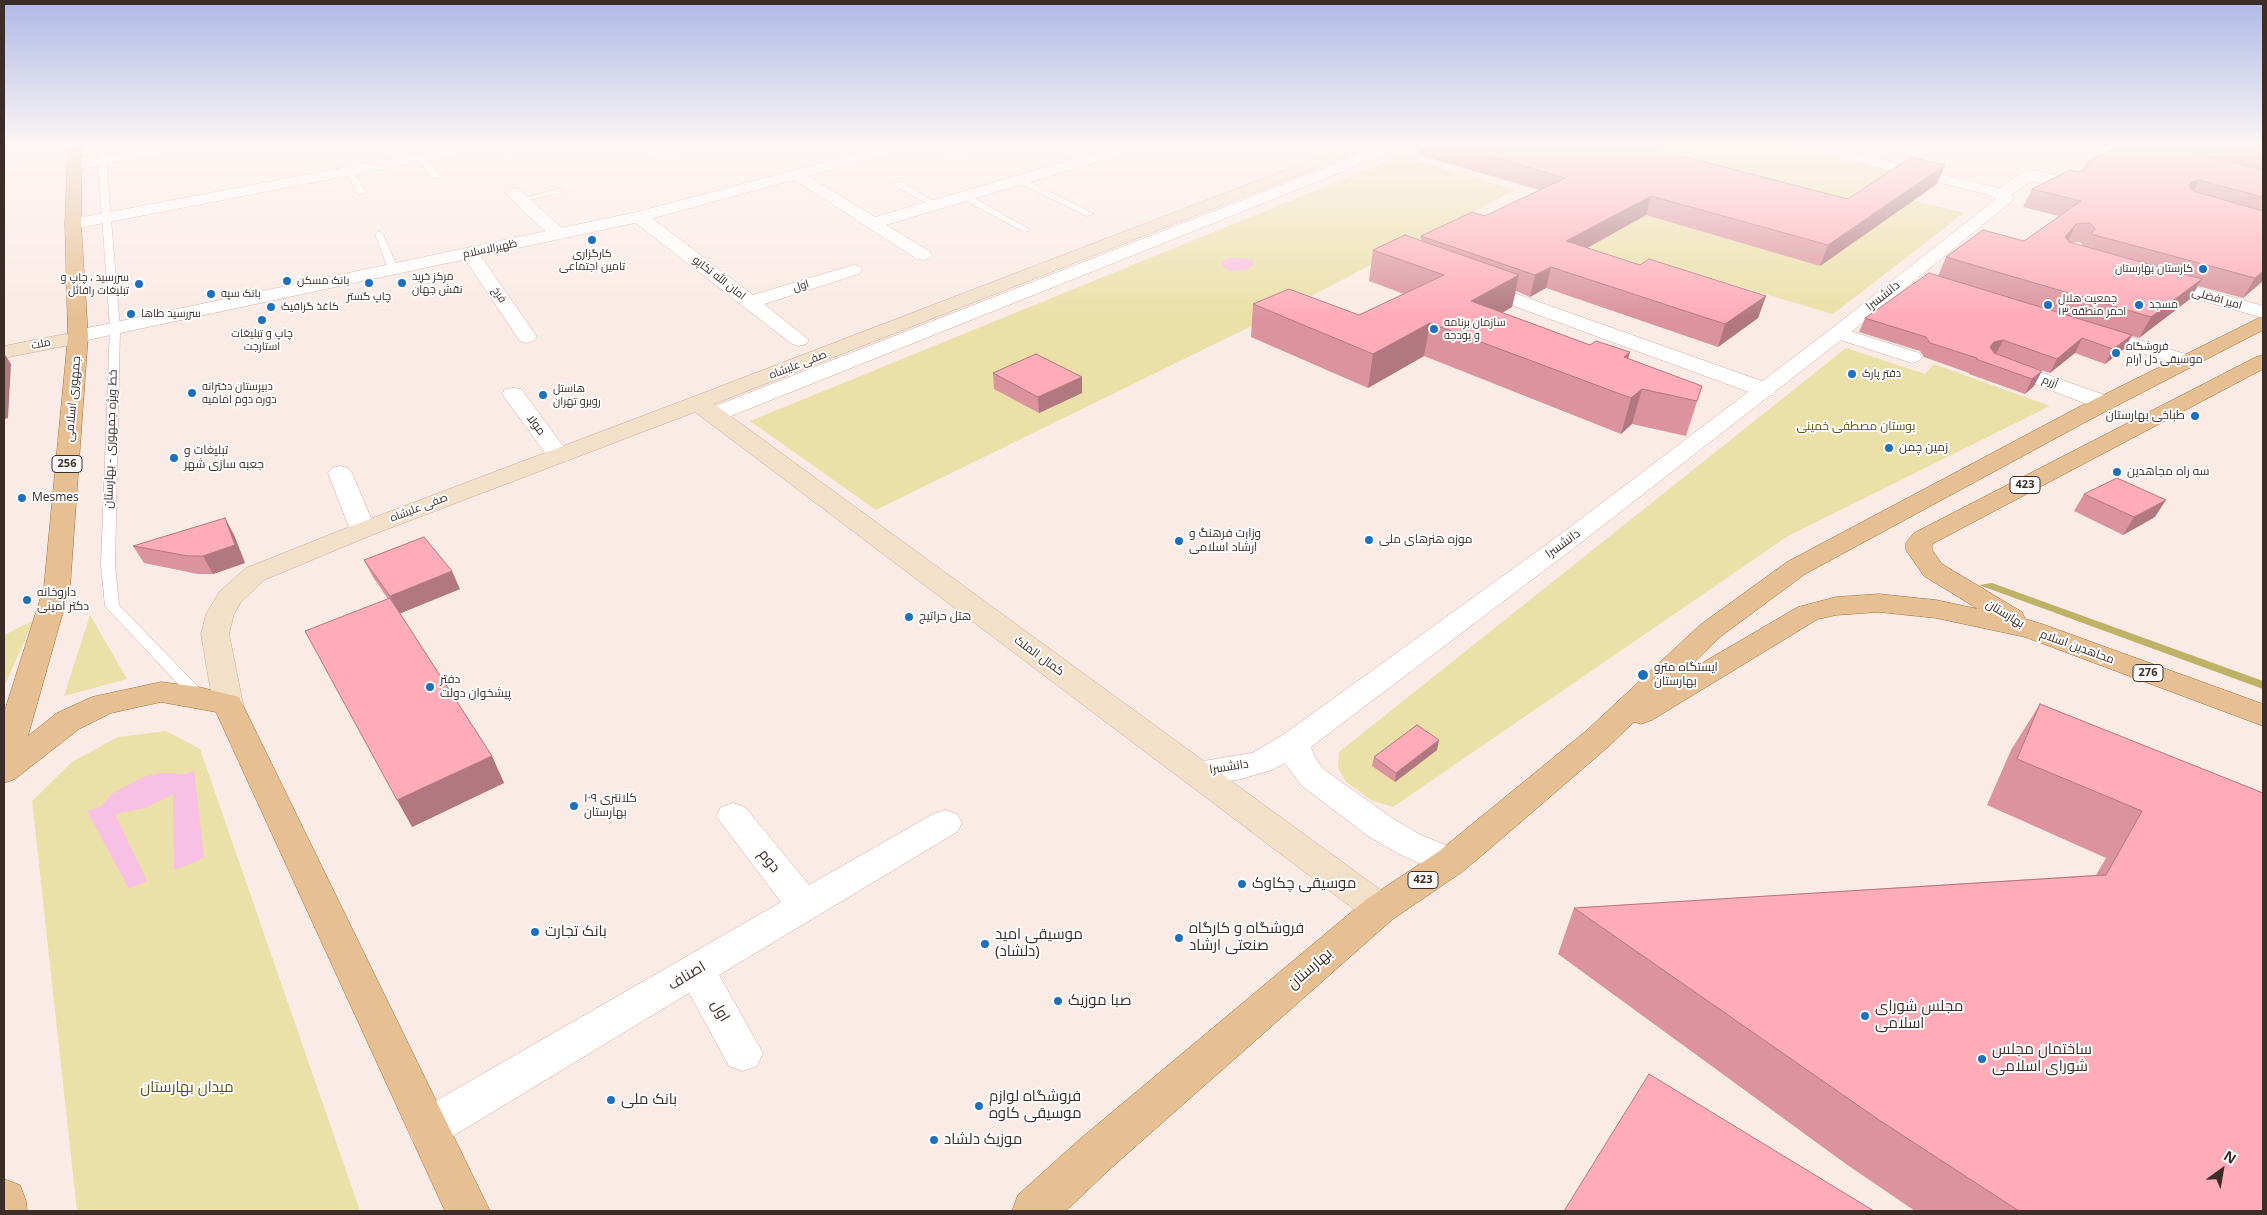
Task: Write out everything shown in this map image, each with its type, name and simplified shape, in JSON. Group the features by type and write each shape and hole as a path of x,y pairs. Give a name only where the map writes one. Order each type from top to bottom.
{"main road":[{"name":"جمهوری اسلامی","path":"4,763 57,587 78,338 73,204"},
{"name":"صفی علیشاه","path":"213,700 215,634 220,614 240,585 255,574 278,563 363,530 559,456 706,409 1217,204"},
{"name":"بهارستان","path":"1034,1211 1103,1148 1380,909 1450,862 1596,739 1710,631 1796,568 2105,403 2263,322"},
{"name":"ملت","path":"4,352 78,338"},
{"name":"بهارستان","path":"2032,630 1933,570 1919,550 1919,543 1923,538 2263,361"},
{"name":"کمال الملک","path":"706,409 1380,909"},
{"name":"بهارستان","path":"1596,739 1796,619 1836,606 1879,603 1905,605 2032,630"},
{"name":"مجاهدین اسلام","path":"2032,630 2263,715"},
{"path":"4,771 68,721 103,704 162,692 213,700 468,1211"},
{"path":"4,1201 5,1211"}],"street":[{"path":"73,224 179,204"},
{"path":"524,204 558,234"},
{"name":"ظهیرالاسلام","path":"78,338 115,328 639,217 688,204"},
{"path":"842,204 923,255"},
{"path":"874,223 936,204"},
{"name":"صفی علیشاه","path":"706,409 1243,204"},
{"name":"دانشسرا","path":"1196,772 1236,768 1261,762 1294,743 1574,536 1838,333 1919,278 1997,204"},
{"name":"امان الله تکاپو","path":"639,217 799,340"},
{"name":"فرخ","path":"470,253 527,337"},
{"name":"اول","path":"750,302 853,270"},
{"name":"امیر افضلی","path":"2140,277 2263,312"},
{"path":"1464,281 1765,390"},
{"path":"2076,326 2188,361"},
{"path":"1838,333 1912,358"},
{"name":"آزرم","path":"1994,362 2105,403"},
{"name":"مولا","path":"513,394 559,456"},
{"path":"340,473 363,530"},
{"path":"1294,743 1300,761 1312,777 1380,827 1409,844 1450,862"},
{"name":"دوم","path":"732,816 805,906"},
{"name":"اصناف","path":"428,1128 944,823"},
{"name":"اول","path":"696,970 743,1053"}],"lane":[{"name":"خط ویژه جمهوری - بهارستان","path":"106,204 115,328 108,565 112,606 213,700"},
{"path":"978,204 1027,230"},
{"path":"1069,204 1090,214"},
{"path":"379,234 393,269"}],"green space":[{"path":"1283,204 1489,204 1288,308 876,510 750,421"},
{"path":"1529,204 1926,204 1964,213 1833,314 1655,262 1629,276 1480,228"},
{"name":"بوستان مصطفی خمینی","path":"1846,348 1925,374 1934,364 2050,406 1788,536 1393,807 1371,800 1346,782 1338,768 1339,752"},
{"path":"90,615 127,679 64,696"},
{"path":"34,620 4,687 4,635"},
{"name":"میدان بهارستان","path":"166,731 200,749 360,1211 77,1211 32,801 72,762 118,737"}],"shaded area":[{"path":"1230,258 1244,258 1253,261 1254,265 1245,270 1230,271 1222,266 1222,262"},
{"path":"1992,583 2263,681 2263,689 1979,585"},
{"path":"194,770 204,858 174,870 173,794 145,808 115,814 147,881 129,889 87,811 100,807 112,794 143,777 160,773 186,774"}],"building":[{"path":"1511,204 1636,204 1566,241 1640,265 1649,259 1766,296 1725,324 1551,267 1535,275 1421,236 1472,212 1485,216"},
{"path":"1679,204 1888,204 1828,245"},
{"path":"2077,204 2237,204 2263,211 2263,271 2255,278 2091,234 2095,229 2090,223 2076,224 2065,237 2069,242 2202,279 2151,317 1946,257 1983,230 2024,241"},
{"path":"1405,235 1519,275 1471,301 1590,345 1596,341 1630,352 1624,357 1702,386 1697,401 1642,389 1631,398 1430,323 1373,354 1253,304 1289,289 1359,315 1444,275 1373,250"},
{"path":"1929,273 2132,335 2113,349 2082,338 2057,359 2003,340 1994,342 1990,347 1994,353 2042,371 2032,379 1930,343 1926,337 1865,318"},
{"path":"1036,354 1082,377 1038,397 993,373"},
{"path":"2117,478 2166,500 2134,517 2084,494"},
{"path":"225,518 235,545 203,556 188,556 133,546"},
{"path":"424,537 452,571 390,596 364,560"},
{"path":"390,598 492,756 397,800 305,631"},
{"name":"ساختمان مجلس شورای اسلامی","path":"2040,704 2263,793 2263,1211 2019,1211 1879,1120 1574,908 2106,875 2142,811 2017,759"},
{"path":"1417,725 1439,740 1396,773 1374,757"},
{"path":"1649,1074 1874,1211 1564,1211"}],"place":[{"name":"کارگزاری تامین اجتماعی","path":"592,240"},
{"name":"کارستان بهارستان","path":"2203,269"},
{"name":"بانک مسکن","path":"287,281"},
{"name":"چاپ گستر","path":"369,283"},
{"name":"مرکز خرید نقش جهان","path":"402,283"},
{"name":"سررسید ، چاپ و تبلیغات رافائل","path":"139,284"},
{"name":"بانک سپه","path":"211,294"},
{"name":"جمعیت هلال احمر منطقه ۱۳","path":"2048,305"},
{"name":"مسجد","path":"2139,305"},
{"name":"کاغذ گرافیک","path":"271,307"},
{"name":"سررسید طاها","path":"131,314"},
{"name":"چاپ و تبلیغات استارجت","path":"262,320"},
{"name":"سازمان برنامه و بودجه","path":"1434,329"},
{"name":"فروشگاه موسیقی دل آرام","path":"2116,353"},
{"name":"دفتر پارک","path":"1852,374"},
{"name":"دبیرستان دخترانه دوره دوم امامیه","path":"192,393"},
{"name":"هاستل روبرو تهران","path":"543,395"},
{"name":"طباخی بهارستان","path":"2195,416"},
{"name":"زمین چمن","path":"1889,448"},
{"name":"تبلیغات و جعبه سازی شهر","path":"174,458"},
{"name":"سه راه مجاهدین","path":"2117,472"},
{"name":"Mesmes","path":"22,498"},
{"name":"موزه هنرهای ملی","path":"1369,540"},
{"name":"وزارت فرهنگ و ارشاد اسلامی","path":"1179,541"},
{"name":"داروخانه دکتر امینی","path":"27,600"},
{"name":"هتل حراتیج","path":"909,617"},
{"name":"ایستگاه مترو بهارستان","path":"1643,675"},
{"name":"دفتر پیشخوان دولت","path":"430,687"},
{"name":"کلانتری ۱۰۹ بهارستان","path":"574,806"},
{"name":"موسیقی چکاوک","path":"1242,884"},
{"name":"بانک تجارت","path":"535,932"},
{"name":"فروشگاه و کارگاه صنعتی ارشاد","path":"1179,938"},
{"name":"موسیقی امید (دلشاد)","path":"985,944"},
{"name":"صبا موزیک","path":"1058,1001"},
{"name":"مجلس شورای اسلامی","path":"1865,1016"},
{"name":"ساختمان مجلس شورای اسلامی","path":"1982,1059"},
{"name":"بانک ملی","path":"611,1100"},
{"name":"فروشگاه لوازم موسیقی کاوه","path":"979,1106"},
{"name":"موزیک دلشاد","path":"934,1140"}]}
